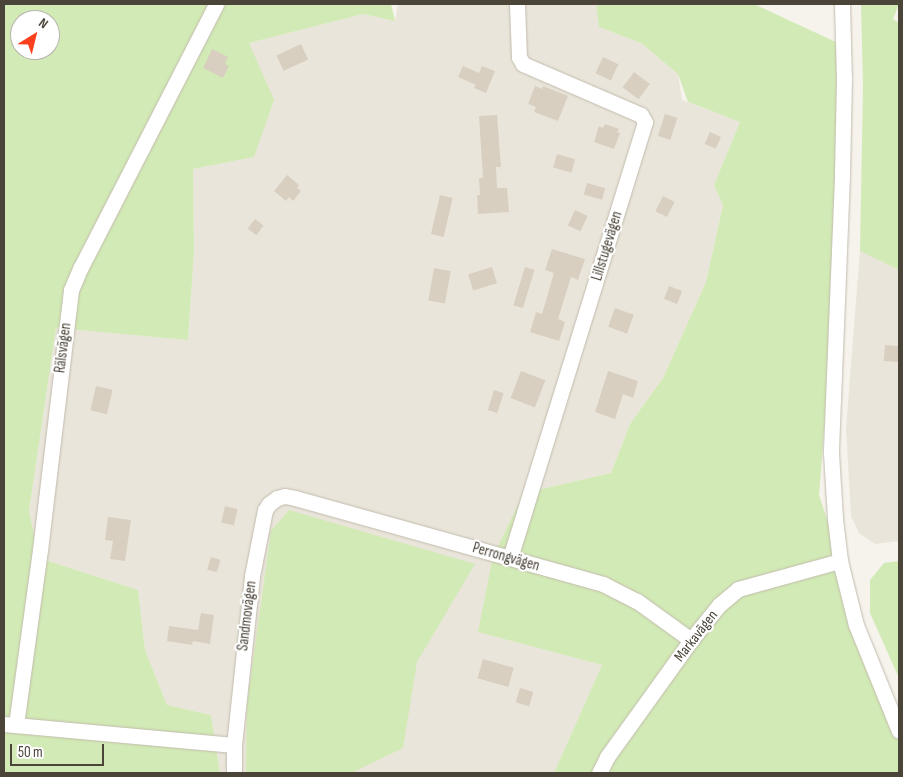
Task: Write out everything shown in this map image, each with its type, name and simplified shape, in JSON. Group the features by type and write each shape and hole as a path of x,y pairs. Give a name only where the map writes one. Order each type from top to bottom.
{"street":[{"name":"Rälsvägen","path":"10,724 40,550 71,290 81,266 216,4"},
{"name":"Lillstugevägen","path":"510,558 645,122 641,114 523,64 519,57 517,4"},
{"path":"842,4 844,78 842,176 831,453 840,561 856,625 899,730"},
{"name":"Sandmovägen","path":"234,773 234,745 246,621 265,510 269,504 285,496 309,502"},
{"name":"Perrongvägen","path":"309,502 603,584 619,591 691,640"},
{"name":"Markavägen","path":"600,773 608,757 691,640 719,605 738,589 840,561"},
{"path":"10,724 234,745"}],"shaded area":[{"path":"398,4 596,4 599,27 641,43 678,74 682,100 740,122 714,185 723,205 706,282 663,378 630,424 611,473 524,493 479,632 602,665 554,773 220,773 211,715 167,705 145,650 138,590 39,558 29,511 56,328 188,340 194,252 193,169 254,157 249,43 363,14 395,21"},
{"path":"860,251 899,270 899,541 875,544 859,533 851,516 846,428"}],"green space":[{"path":"4,4 391,4 395,21 363,14 249,43 274,100 254,157 193,169 194,252 188,340 56,328 29,511 39,558 138,590 145,650 167,705 211,715 220,773 4,773"},
{"path":"596,4 754,4 840,44 831,343 819,495 899,736 899,773 554,773 602,665 478,632 493,556 524,493 611,473 630,424 663,378 706,282 723,205 714,185 740,122 688,102 678,74 641,43 599,27"},
{"path":"861,4 899,4 893,19 899,23 899,270 860,251 863,86"},
{"path":"289,510 475,564 417,662 403,748 351,773 246,773 247,704 271,531"},
{"path":"899,561 899,678 870,613 870,580 884,563"}],"building":[{"path":"301,44 308,59 284,71 277,55"},
{"path":"212,49 228,57 225,64 229,66 223,78 203,68"},
{"path":"603,57 618,64 611,80 595,73"},
{"path":"463,66 479,73 482,66 495,71 486,93 474,88 476,85 458,77"},
{"path":"634,72 650,84 639,99 623,87"},
{"path":"535,86 542,89 543,86 568,96 558,121 534,112 536,107 528,104"},
{"path":"665,114 677,118 670,140 658,136"},
{"path":"497,115 501,167 496,167 497,188 507,188 509,212 478,214 477,195 480,195 479,178 483,178 479,116"},
{"path":"605,124 619,129 617,132 620,133 614,149 594,142 599,126 603,128"},
{"path":"710,132 721,137 716,149 705,144"},
{"path":"557,154 575,159 571,173 553,167"},
{"path":"287,175 299,185 297,188 301,191 293,201 289,197 286,201 274,191"},
{"path":"587,183 605,188 602,200 584,195"},
{"path":"440,195 453,198 444,237 431,234"},
{"path":"663,196 675,202 667,217 655,211"},
{"path":"575,210 588,216 581,231 568,225"},
{"path":"255,219 264,226 256,235 248,228"},
{"path":"552,249 585,259 578,280 571,277 558,319 565,322 559,341 530,332 536,312 542,314 554,273 545,270"},
{"path":"492,267 497,283 473,291 468,274"},
{"path":"525,267 535,270 523,308 513,305"},
{"path":"434,268 451,271 445,303 428,300"},
{"path":"669,286 682,291 677,304 664,299"},
{"path":"615,308 634,315 627,334 608,327"},
{"path":"885,345 899,346 898,362 884,361"},
{"path":"521,371 545,380 535,407 511,398"},
{"path":"608,371 638,381 633,398 623,394 615,419 595,412"},
{"path":"96,386 113,390 107,414 90,410"},
{"path":"494,390 504,393 497,413 488,410"},
{"path":"225,506 238,509 234,525 221,523"},
{"path":"108,517 131,520 125,561 110,559 113,541 105,540"},
{"path":"211,557 221,560 217,572 207,569"},
{"path":"201,613 214,615 210,644 193,641 192,645 167,641 169,626 198,630"},
{"path":"483,659 514,668 508,687 477,678"},
{"path":"520,688 533,692 529,706 516,702"}]}
